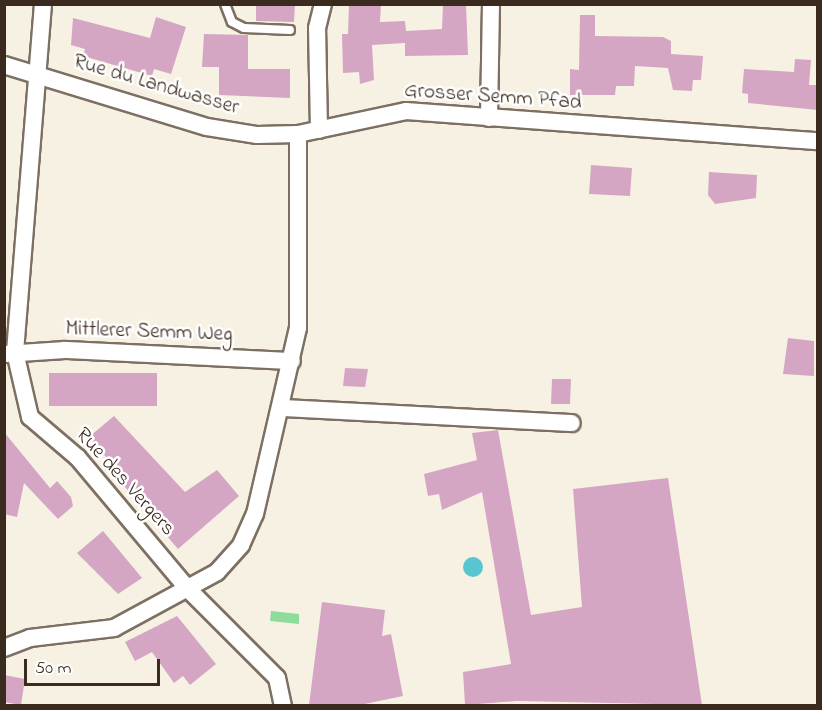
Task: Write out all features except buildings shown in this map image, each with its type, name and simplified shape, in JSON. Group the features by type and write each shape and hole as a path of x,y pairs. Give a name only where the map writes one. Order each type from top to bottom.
{"street":[{"name":"Rue des Vergers","path":"44,4 10,353 30,417 78,458 187,588 277,678 283,705"},
{"path":"319,130 317,28 323,4"},
{"path":"489,118 491,4"},
{"name":"Rue du Landwasser","path":"4,65 207,127 298,134"},
{"name":"Grosser Semm Pfad","path":"298,134 406,111 818,141"},
{"path":"4,648 30,638 87,633 123,624 217,572 241,545 255,514 282,408 298,328 298,134"},
{"name":"Mittlerer Semm Weg","path":"10,353 292,361"},
{"path":"282,408 572,423"}],"lane":[{"path":"225,4 232,22 244,28 290,30"}],"green space":[{"path":"271,611 299,614 299,624 270,621"}],"water":[{"path":"469,557 477,557 483,563 483,571 477,577 469,577 463,571 463,563"}]}
